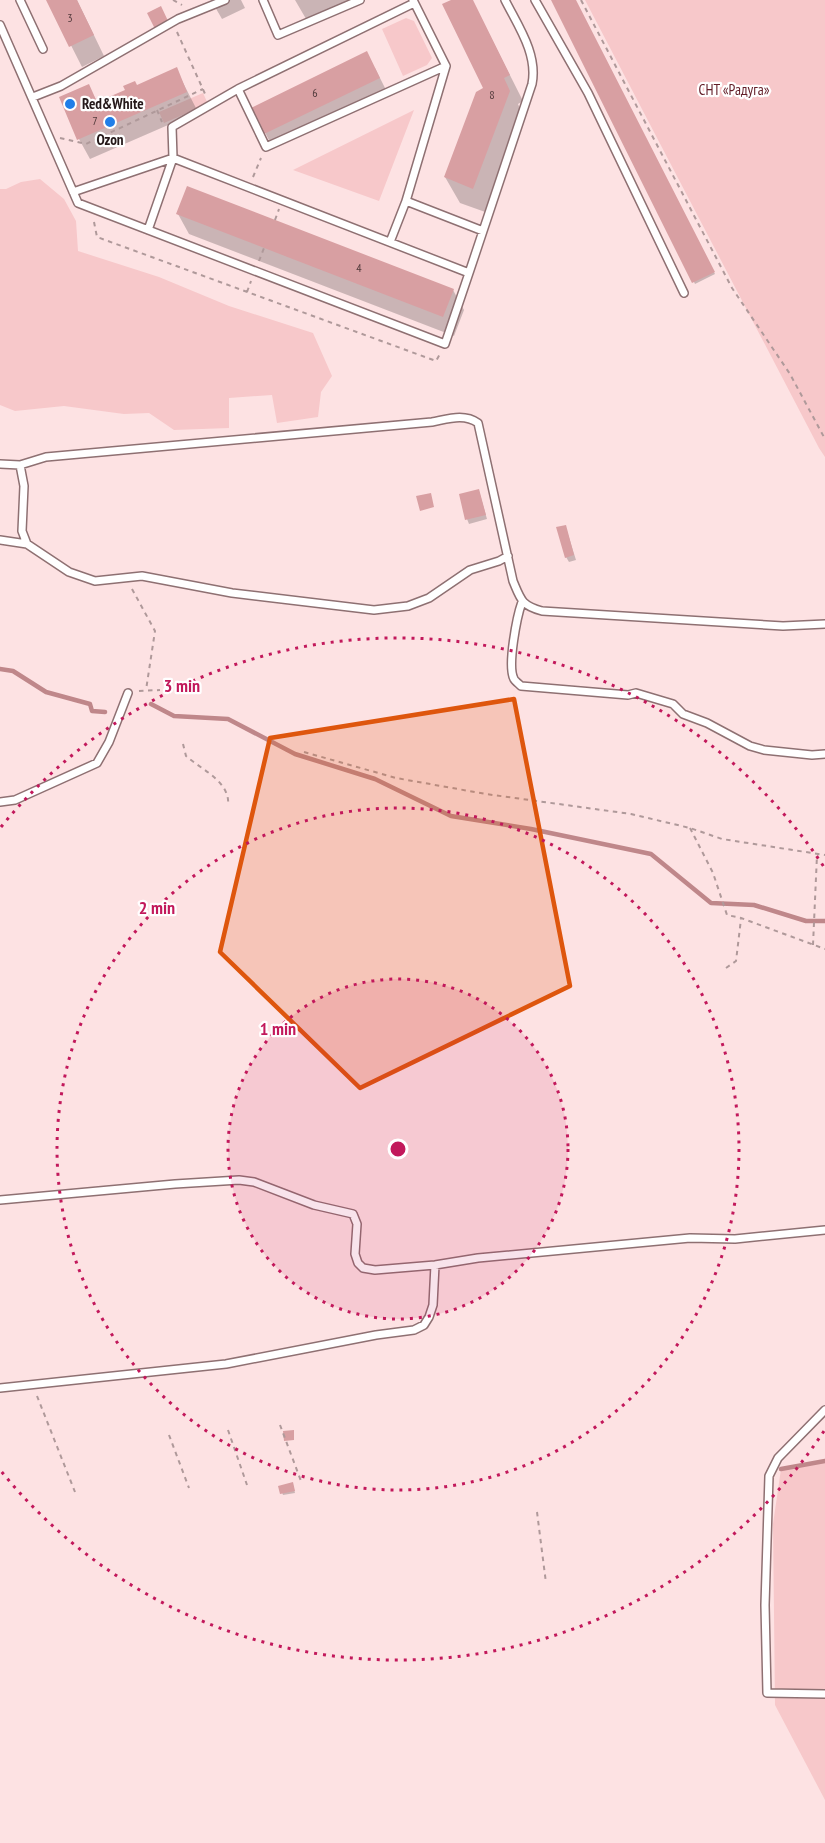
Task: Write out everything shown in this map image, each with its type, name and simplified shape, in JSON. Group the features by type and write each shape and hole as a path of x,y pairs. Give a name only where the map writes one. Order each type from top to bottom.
{"lane":[{"path":"20,0 43,49"},
{"path":"33,97 61,86 178,19 225,0"},
{"path":"263,0 278,35 360,0"},
{"path":"0,25 78,203 445,344 535,71 528,45 505,0"},
{"path":"536,0 588,93 684,293"},
{"path":"148,230 173,158 172,127 238,89 414,1 446,66 406,201 390,242"},
{"path":"238,89 266,147 446,66"},
{"path":"73,192 173,158 469,273"},
{"path":"406,201 483,231"},
{"path":"0,464 20,465 46,457 432,422 462,417 478,423 513,581 522,602 529,607 542,611 783,626 825,624"},
{"path":"20,465 24,486 22,531 27,544"},
{"path":"0,540 27,544 69,572 95,580 142,576 232,593 374,610 408,606 429,598 470,570 508,556"},
{"path":"522,602 514,635 512,674 514,680 521,686 628,695 636,693 673,704 683,714 750,746 765,750 812,755 825,754"},
{"path":"0,802 15,800 97,763 109,742 128,693"},
{"path":"0,1200 175,1184 239,1180 254,1182 314,1205 353,1214 357,1224 355,1254 358,1263 363,1268 375,1270 690,1238 735,1239 825,1230"},
{"path":"0,1388 226,1364 376,1335 414,1330 424,1325 433,1305 435,1265"},
{"path":"825,1410 778,1458 769,1476 765,1605 767,1693 825,1694"}],"path":[{"path":"581,0 732,288 790,374 825,439"},
{"path":"173,23 210,106"},
{"path":"49,135 86,144 203,89"},
{"path":"250,186 266,147"},
{"path":"92,209 97,237 436,361 445,344"},
{"path":"125,577 155,631 146,690 160,690"},
{"path":"183,744 186,756 222,783 229,796 228,806"},
{"path":"304,753 396,778 486,794 631,814 690,828 722,839 825,855"},
{"path":"690,828 713,873 728,915 825,949"},
{"path":"813,945 817,855"},
{"path":"726,968 736,961 741,918"},
{"path":"32,1385 75,1492"},
{"path":"280,1425 301,1481"},
{"path":"228,1430 247,1485"},
{"path":"169,1434 189,1488"},
{"path":"537,1512 546,1583"}],"highlighted area":[{"path":"514,699 570,986 360,1088 220,952 270,738"}],"green space":[{"name":"СНТ «Радуга»","path":"585,0 825,0 825,457 819,448"},
{"path":"406,18 414,21 432,58 427,65 403,76 382,29"},
{"path":"203,93 208,104 164,123 159,112"},
{"path":"414,110 379,201 293,170"},
{"path":"40,179 64,199 76,221 78,251 159,277 229,306 313,333 332,376 321,392 318,417 277,423 272,395 229,398 229,428 174,430 149,413 124,414 64,406 15,411 0,405 0,189"},
{"path":"825,1461 825,1800 775,1705 773,1524 781,1469"}],"building":[{"path":"46,0 77,0 94,35 69,47"},
{"path":"451,0 473,0 510,75 504,78 510,91 473,189 444,177 476,92 483,88 442,4"},
{"path":"551,0 576,0 715,272 692,283"},
{"path":"161,6 169,23 155,29 147,13"},
{"path":"367,51 380,78 264,134 251,108"},
{"path":"177,67 187,92 77,140 59,97 89,84 97,102 125,90 123,86 135,81 137,85"},
{"path":"187,186 454,289 443,317 176,214"},
{"path":"479,489 486,515 465,520 459,494"},
{"path":"431,493 434,507 420,511 416,496"},
{"path":"566,525 574,555 565,558 556,527"},
{"path":"294,1430 294,1440 284,1441 283,1431"},
{"path":"293,1482 295,1491 280,1494 278,1486"}],"waterway":[{"path":"0,669 13,671 46,692 90,704 92,711 105,712"},
{"path":"151,704 174,716 228,719 295,754 375,779 451,816 531,829 651,854 711,903 754,905 806,921 825,921"},
{"path":"781,1469 825,1461"}],"place":[{"name":"Red&White","path":"70,104"},
{"name":"Ozon","path":"110,122"}]}
